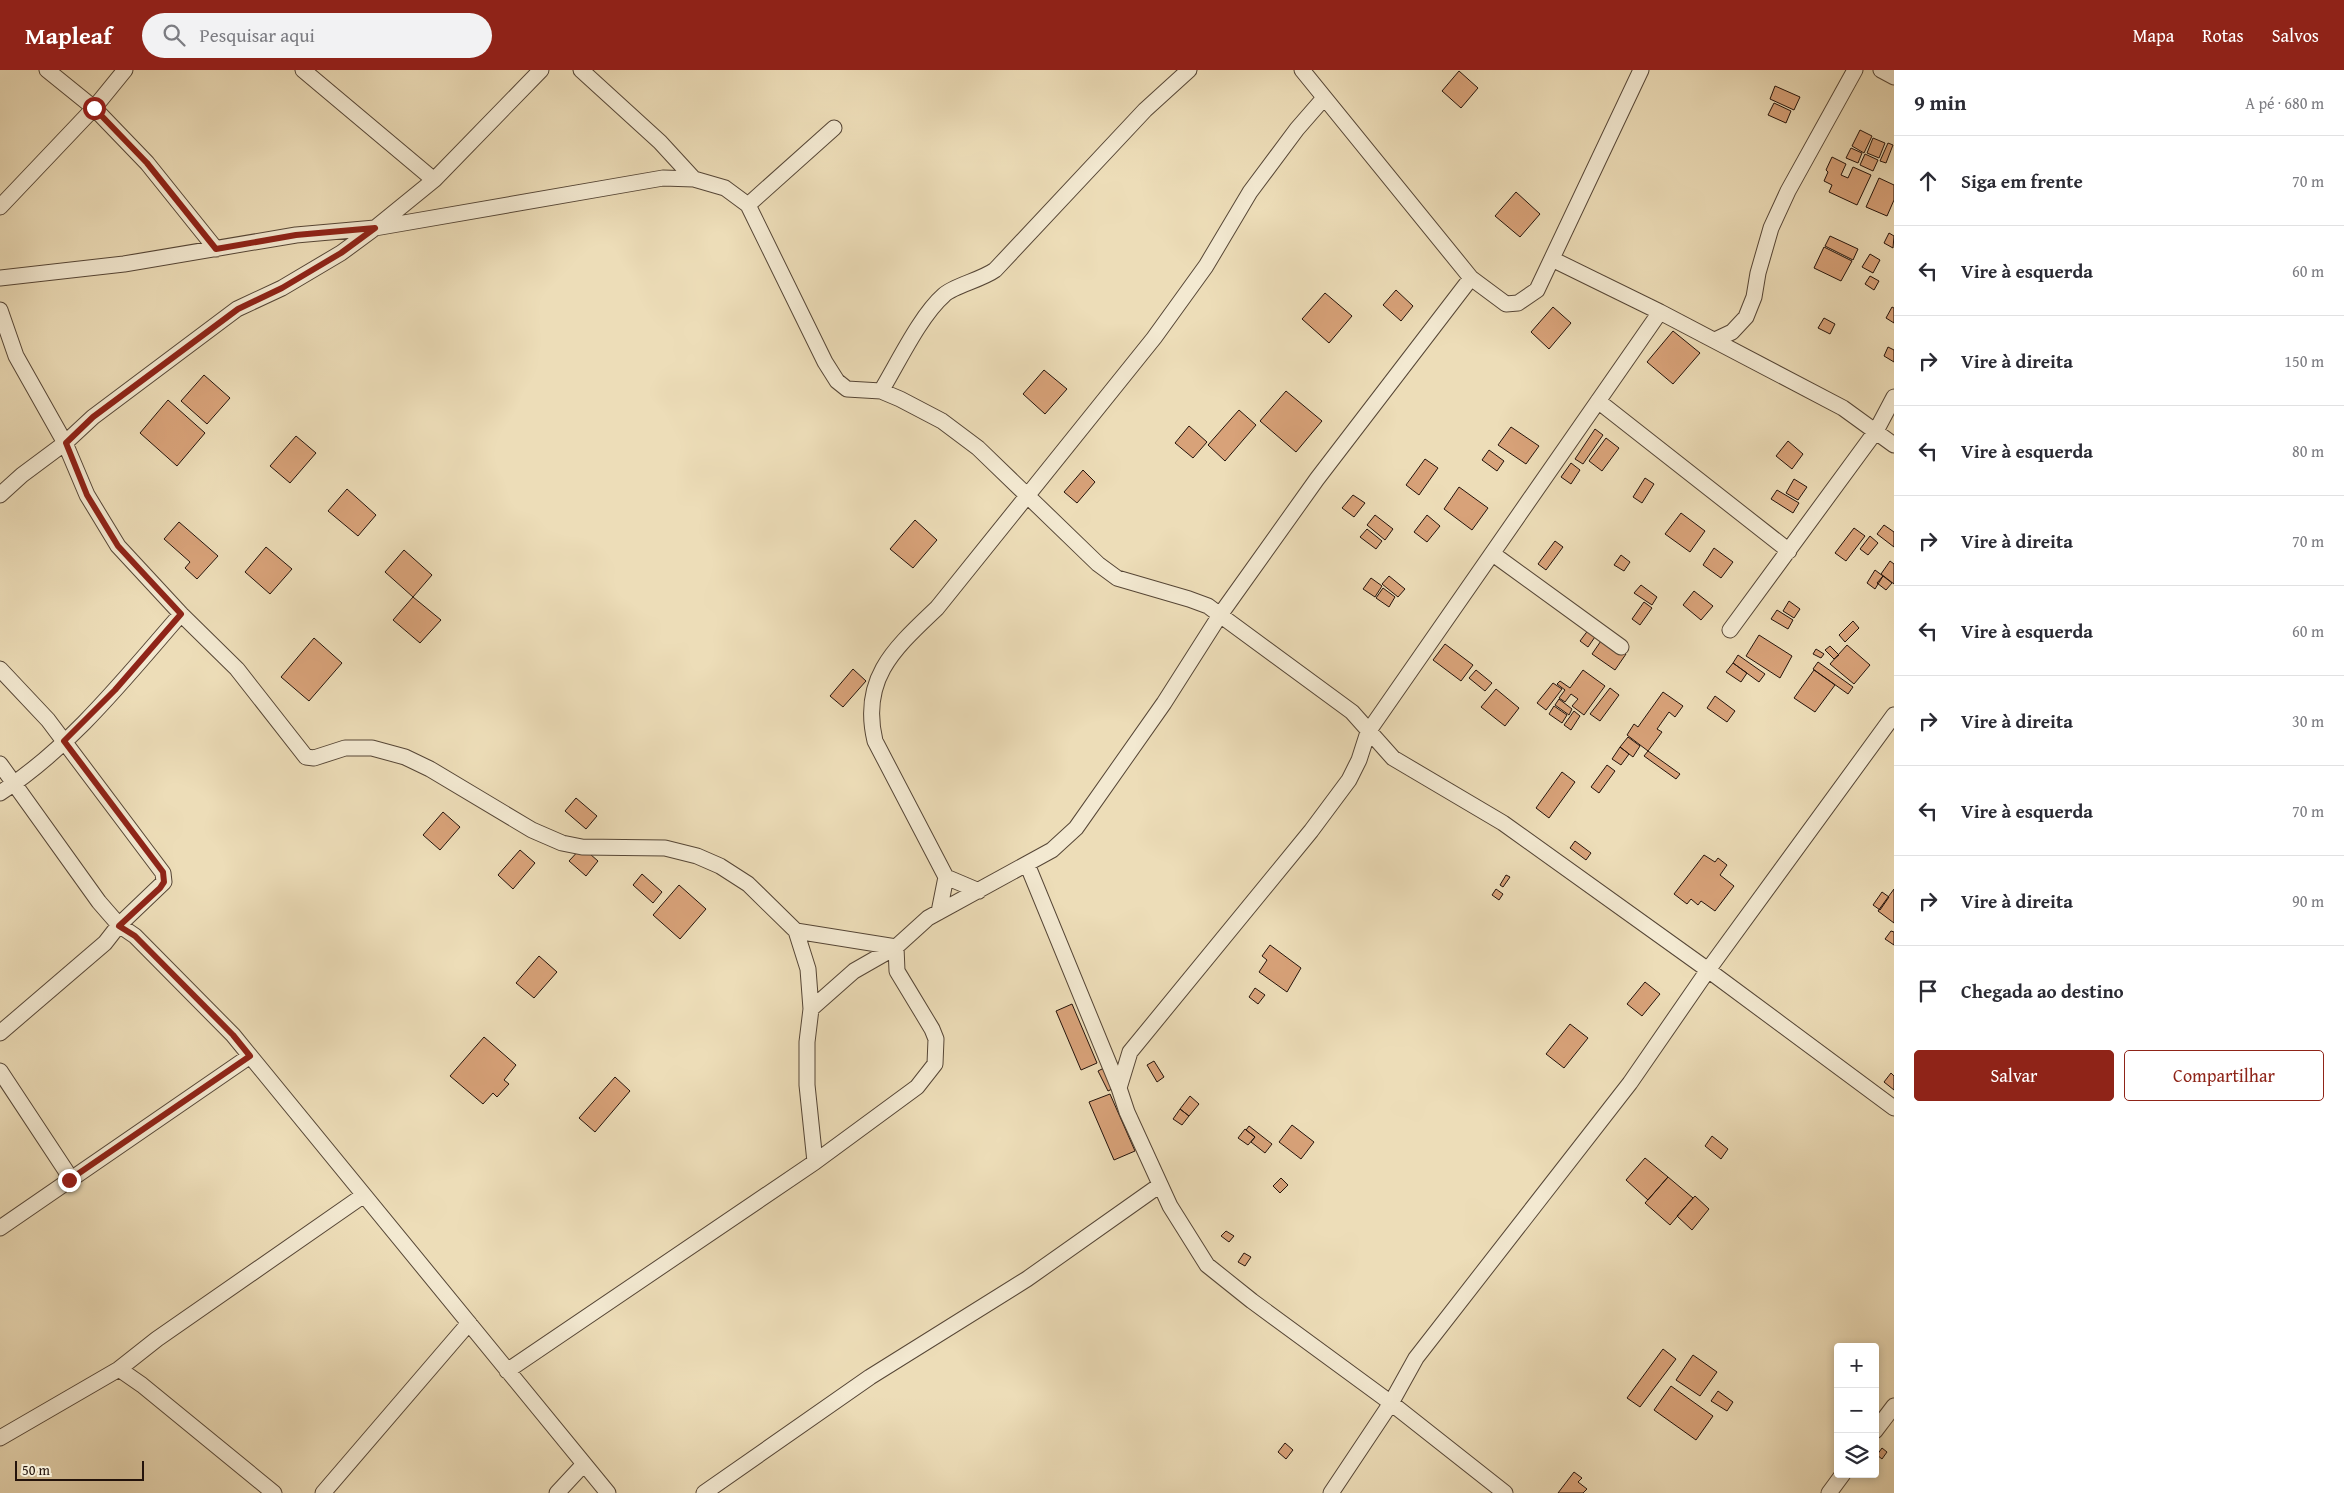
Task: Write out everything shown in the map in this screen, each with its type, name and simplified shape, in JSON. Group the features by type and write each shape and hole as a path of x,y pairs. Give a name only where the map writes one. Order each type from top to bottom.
{"street":[{"path":"47,70 94,108 147,163 216,249"},
{"path":"0,207 94,108 124,70"},
{"path":"303,70 434,180"},
{"path":"0,495 22,475 66,443 93,417 238,309 282,288 341,253 375,228 434,180 541,70"},
{"path":"581,70 653,136 694,178"},
{"path":"881,391 928,313 945,293 982,279 995,270 1023,244 1146,110 1189,70"},
{"path":"1302,70 1471,278 1506,304 1518,303 1537,290 1579,197 1641,70"},
{"path":"1715,340 1732,332 1746,317 1754,297 1758,273 1770,228 1788,191 1855,70"},
{"path":"1881,70 1894,77"},
{"path":"939,912 946,877 875,741 871,724 871,705 875,683 885,663 899,643 937,608 1154,338 1206,266 1250,192 1297,129 1324,98"},
{"path":"748,205 834,128"},
{"path":"0,278 124,264 296,235 375,228 663,178 694,178 725,188 748,205 825,362 838,381 847,390 881,391 942,421 995,462 1028,494 1034,504 1098,564 1117,578 1208,606 1352,712 1393,758 1503,824 1708,970 1894,1108"},
{"path":"1552,259 1715,340 1843,408 1894,445"},
{"path":"811,1009 854,971 896,947 928,918 1052,850 1076,828 1164,703 1220,615 1317,479 1471,278"},
{"path":"0,310 16,356 66,443 87,495 118,546 181,614 237,669 306,757 314,758 345,748 372,748 405,757 430,769 532,830 562,844 582,847 665,848 697,856 720,866 748,884 796,931 808,970 811,1009 807,1042 807,1085 815,1162"},
{"path":"1120,1088 1130,1052 1311,831 1349,780 1359,760 1368,732 1660,312"},
{"path":"1730,630 1876,431 1894,397"},
{"path":"1598,401 1789,551"},
{"path":"1493,554 1621,647"},
{"path":"0,794 64,741 115,690 181,614"},
{"path":"0,669 48,720 163,872 164,882 119,926 105,943 0,1033"},
{"path":"1331,1493 1391,1403 1422,1350 1630,1083 1708,970 1894,715"},
{"path":"0,764 99,902 119,926 135,936 233,1035 608,1493"},
{"path":"1027,864 1120,1088 1130,1120 1170,1206 1207,1265 1252,1301 1391,1403 1505,1493"},
{"path":"946,877 978,890"},
{"path":"796,931 896,947"},
{"path":"507,1371 815,1162 917,1086 935,1064 936,1040 897,971 896,947"},
{"path":"0,1228 250,1056"},
{"path":"0,1071 66,1171 69,1180"},
{"path":"704,1493 870,1377 1027,1279 1160,1185"},
{"path":"0,1438 119,1368 364,1195"},
{"path":"323,1493 468,1323"},
{"path":"119,1368 148,1389 274,1493"},
{"path":"1879,1426 1894,1406"},
{"path":"557,1493 584,1464"},
{"path":"1829,1493 1840,1478"}],"building":[{"path":"1459,71 1478,88 1461,108 1442,91"},
{"path":"1775,86 1800,97 1794,110 1770,99"},
{"path":"1774,103 1791,111 1786,123 1768,115"},
{"path":"1860,130 1872,136 1864,153 1852,146"},
{"path":"1873,138 1885,143 1879,158 1867,153"},
{"path":"1888,143 1893,145 1886,163 1880,161"},
{"path":"1851,148 1862,153 1858,163 1846,158"},
{"path":"1865,154 1878,160 1873,171 1860,165"},
{"path":"1832,157 1846,164 1841,175 1848,178 1853,167 1871,175 1857,205 1829,192 1832,185 1824,181 1828,172 1826,170"},
{"path":"1879,178 1894,185 1894,200 1887,216 1866,207"},
{"path":"1516,192 1540,214 1520,237 1495,216"},
{"path":"1889,233 1894,236 1893,248 1884,243"},
{"path":"1830,236 1858,249 1853,260 1825,246"},
{"path":"1824,247 1852,261 1841,281 1814,268"},
{"path":"1870,254 1880,260 1873,273 1862,267"},
{"path":"1870,276 1879,281 1874,290 1865,284"},
{"path":"1396,290 1413,306 1401,321 1383,305"},
{"path":"1325,293 1352,316 1329,343 1302,319"},
{"path":"1553,307 1571,323 1549,349 1531,332"},
{"path":"1892,307 1894,308 1894,323 1886,318"},
{"path":"1824,318 1835,324 1830,334 1818,328"},
{"path":"1673,331 1700,353 1673,384 1647,362"},
{"path":"1888,347 1894,350 1894,362 1884,356"},
{"path":"1044,370 1067,389 1045,414 1023,394"},
{"path":"204,375 230,398 207,424 181,401"},
{"path":"1286,391 1322,421 1296,452 1260,421"},
{"path":"168,400 205,433 177,466 140,433"},
{"path":"1239,410 1256,425 1225,461 1208,445"},
{"path":"1189,426 1207,442 1193,458 1175,443"},
{"path":"1511,427 1539,446 1526,464 1498,445"},
{"path":"1595,429 1603,435 1583,464 1575,459"},
{"path":"296,436 316,453 290,483 270,466"},
{"path":"1606,438 1619,448 1602,471 1589,461"},
{"path":"1788,441 1803,454 1792,469 1776,456"},
{"path":"1489,450 1504,461 1497,471 1482,460"},
{"path":"1425,459 1438,468 1419,495 1406,485"},
{"path":"1571,463 1580,470 1571,484 1561,477"},
{"path":"1083,470 1095,482 1077,503 1064,492"},
{"path":"1645,478 1654,484 1642,503 1633,497"},
{"path":"1794,479 1807,487 1798,500 1786,493"},
{"path":"1459,487 1488,508 1472,530 1444,509"},
{"path":"347,489 376,515 358,536 328,511"},
{"path":"1777,490 1799,503 1793,513 1771,499"},
{"path":"1353,495 1365,503 1354,517 1342,508"},
{"path":"1681,513 1705,531 1690,552 1665,534"},
{"path":"1375,515 1393,529 1385,540 1367,525"},
{"path":"1427,515 1440,526 1427,542 1414,532"},
{"path":"915,520 937,540 913,568 890,549"},
{"path":"179,522 218,556 197,579 185,568 190,562 164,539"},
{"path":"1884,525 1894,532 1894,547 1877,534"},
{"path":"1854,528 1865,536 1846,561 1835,553"},
{"path":"1367,529 1382,541 1376,549 1360,537"},
{"path":"1870,536 1878,543 1868,555 1860,549"},
{"path":"1555,541 1563,547 1546,570 1538,564"},
{"path":"266,547 292,569 270,594 245,572"},
{"path":"1714,548 1733,562 1721,578 1703,565"},
{"path":"404,550 432,575 413,597 385,572"},
{"path":"1621,555 1630,562 1624,571 1614,565"},
{"path":"1890,561 1894,564 1894,584 1881,574"},
{"path":"1875,570 1883,576 1875,589 1867,583"},
{"path":"1389,576 1405,589 1398,597 1382,584"},
{"path":"1883,576 1892,583 1886,590 1877,583"},
{"path":"1371,578 1382,586 1375,597 1363,589"},
{"path":"1641,585 1657,597 1652,605 1634,593"},
{"path":"1383,588 1395,597 1389,607 1376,598"},
{"path":"1694,591 1713,606 1701,620 1683,605"},
{"path":"413,597 441,620 420,643 393,620"},
{"path":"1789,601 1800,609 1794,618 1783,611"},
{"path":"1644,602 1652,608 1640,625 1632,619"},
{"path":"1777,610 1793,620 1788,629 1771,619"},
{"path":"1853,621 1859,628 1845,642 1839,635"},
{"path":"1589,629 1597,634 1588,647 1580,641"},
{"path":"1759,635 1792,656 1780,678 1746,656"},
{"path":"314,638 342,663 309,701 281,677"},
{"path":"1603,638 1626,654 1615,670 1592,654"},
{"path":"1445,644 1473,665 1461,681 1433,660"},
{"path":"1847,645 1870,665 1854,684 1830,664"},
{"path":"1830,646 1839,655 1834,659 1825,650"},
{"path":"1816,649 1824,654 1821,658 1813,654"},
{"path":"1738,655 1765,674 1759,682 1733,663"},
{"path":"1818,662 1853,687 1848,694 1813,669"},
{"path":"1733,663 1747,673 1741,682 1726,672"},
{"path":"853,669 866,681 843,707 830,696"},
{"path":"1476,670 1492,683 1485,691 1469,678"},
{"path":"1583,670 1605,686 1584,715 1572,706 1578,699 1571,694 1565,702 1559,698 1565,690 1557,684 1560,681 1570,688"},
{"path":"1814,670 1835,685 1815,712 1794,698"},
{"path":"1553,683 1562,689 1546,710 1537,703"},
{"path":"1610,688 1619,695 1600,721 1590,714"},
{"path":"1496,689 1519,708 1505,726 1481,707"},
{"path":"1663,692 1683,706 1675,717 1669,712 1657,729 1662,732 1648,751 1627,735 1634,724 1638,727"},
{"path":"1715,696 1735,711 1727,722 1707,708"},
{"path":"1559,699 1572,709 1569,715 1555,705"},
{"path":"1554,706 1567,715 1562,723 1549,714"},
{"path":"1574,711 1580,716 1571,730 1564,725"},
{"path":"1628,737 1640,746 1633,757 1620,747"},
{"path":"1620,747 1629,754 1621,765 1612,759"},
{"path":"1648,751 1680,774 1676,779 1644,756"},
{"path":"1607,765 1615,771 1599,793 1591,787"},
{"path":"1562,772 1575,782 1549,818 1536,808"},
{"path":"576,798 597,816 586,829 565,811"},
{"path":"443,812 460,827 440,850 423,835"},
{"path":"1575,841 1591,853 1586,860 1570,848"},
{"path":"582,847 598,861 586,876 569,861"},
{"path":"520,850 535,863 513,889 498,875"},
{"path":"1704,855 1715,862 1718,858 1727,865 1720,875 1734,886 1715,911 1701,901 1698,905 1691,899 1687,904 1674,894"},
{"path":"642,874 662,892 653,903 633,885"},
{"path":"1506,875 1510,877 1503,887 1500,885"},
{"path":"679,885 706,909 680,939 653,915"},
{"path":"1496,889 1503,894 1499,900 1492,895"},
{"path":"1894,889 1894,923 1878,911"},
{"path":"1882,892 1889,897 1880,910 1873,905"},
{"path":"1891,931 1894,932 1894,945 1885,939"},
{"path":"1270,945 1301,968 1287,992 1259,972 1267,960 1262,956"},
{"path":"539,956 557,972 534,998 516,983"},
{"path":"1645,982 1660,994 1642,1016 1627,1004"},
{"path":"1255,988 1265,995 1258,1004 1249,997"},
{"path":"1072,1004 1097,1063 1081,1070 1056,1011"},
{"path":"1570,1024 1588,1038 1564,1068 1546,1054"},
{"path":"484,1037 516,1065 504,1080 509,1084 497,1097 493,1093 483,1104 450,1076"},
{"path":"1154,1061 1164,1077 1157,1082 1147,1065"},
{"path":"1106,1067 1116,1087 1108,1091 1098,1071"},
{"path":"1891,1073 1894,1076 1894,1090 1884,1082"},
{"path":"615,1077 630,1091 595,1132 579,1118"},
{"path":"1110,1094 1135,1151 1114,1160 1089,1102"},
{"path":"1190,1096 1199,1104 1189,1116 1180,1109"},
{"path":"1180,1109 1189,1116 1182,1125 1173,1119"},
{"path":"1292,1125 1314,1142 1301,1159 1279,1142"},
{"path":"1249,1126 1272,1144 1265,1153 1251,1142 1255,1137 1246,1130"},
{"path":"1245,1129 1255,1137 1248,1145 1238,1138"},
{"path":"1712,1136 1728,1149 1721,1159 1705,1146"},
{"path":"1645,1158 1668,1177 1648,1200 1626,1180"},
{"path":"1668,1177 1693,1198 1670,1225 1645,1203"},
{"path":"1281,1178 1288,1185 1280,1193 1273,1186"},
{"path":"1695,1196 1709,1209 1692,1230 1677,1216"},
{"path":"1226,1231 1234,1236 1229,1242 1221,1236"},
{"path":"1244,1253 1251,1257 1245,1266 1238,1262"},
{"path":"1663,1349 1676,1359 1640,1407 1627,1398"},
{"path":"1693,1355 1717,1372 1700,1396 1676,1380"},
{"path":"1671,1386 1713,1416 1696,1440 1654,1410"},
{"path":"1718,1391 1733,1402 1727,1411 1711,1401"},
{"path":"1285,1443 1293,1450 1286,1459 1278,1452"},
{"path":"1882,1448 1887,1452 1882,1459 1879,1457"},
{"path":"1574,1472 1582,1478 1578,1482 1587,1489 1583,1493 1558,1493"}],"route":[{"path":"69,1180 250,1056 233,1035 135,936 119,926 160,888 164,882 163,872 129,830 64,741 115,690 181,614 118,546 87,495 66,443 93,417 238,309 282,288 341,253 375,228 296,235 216,249 147,163 94,108"}]}
